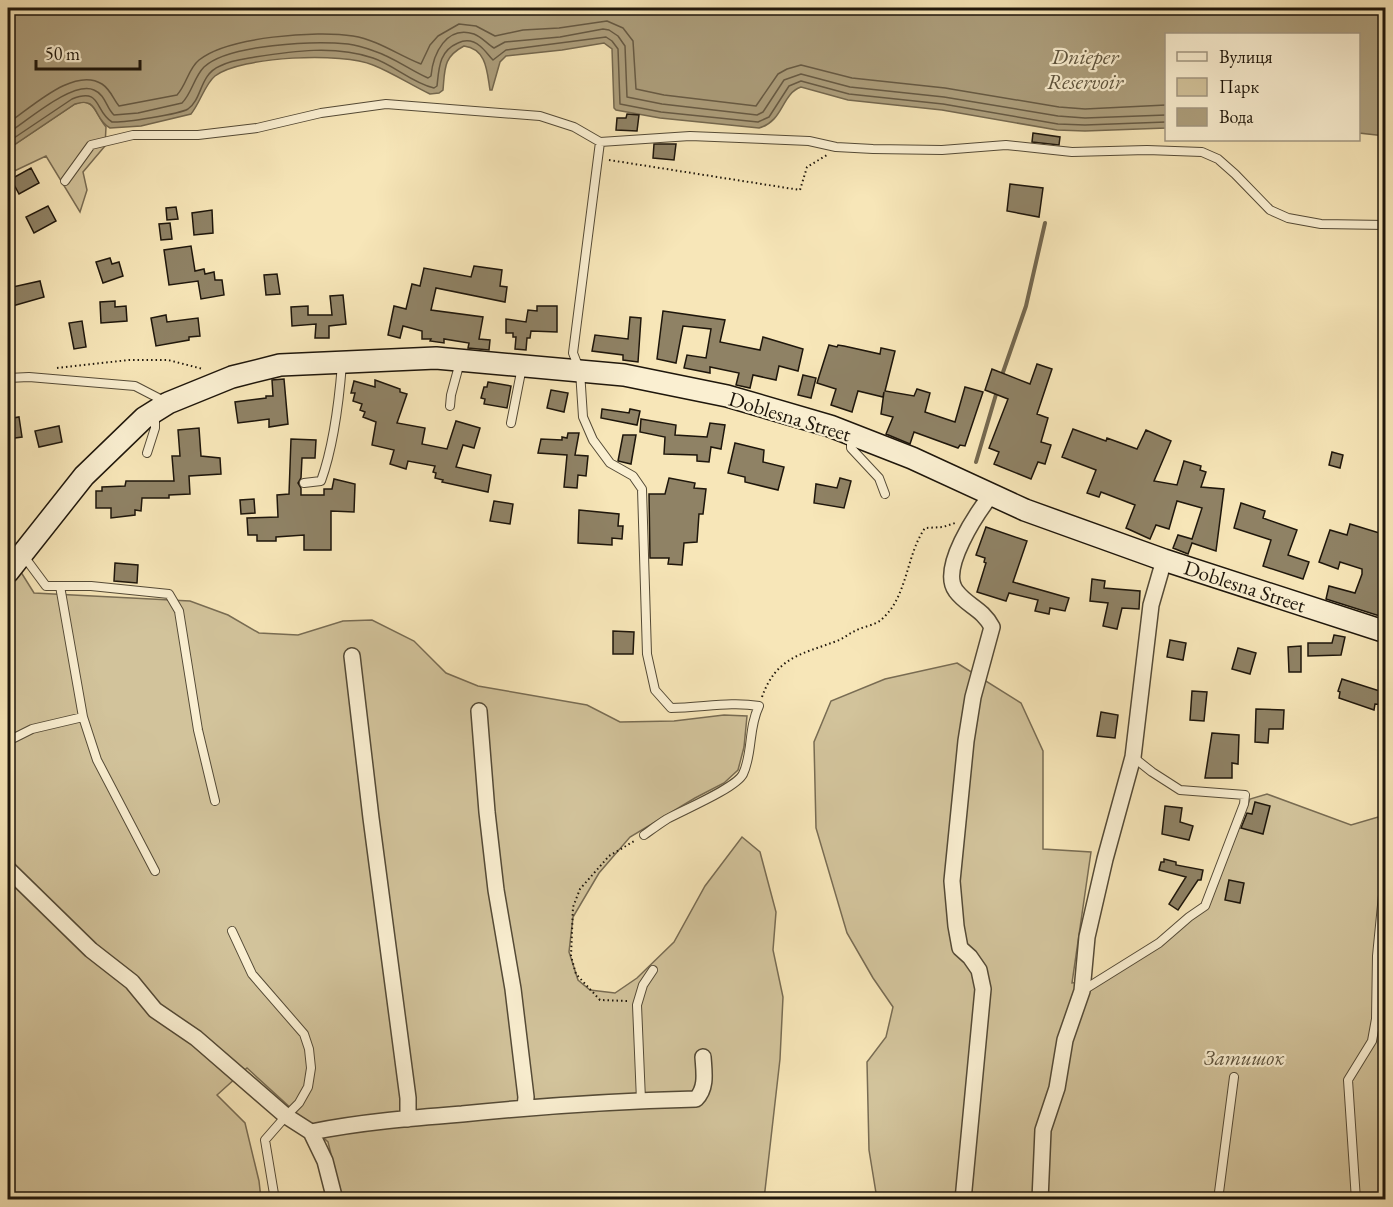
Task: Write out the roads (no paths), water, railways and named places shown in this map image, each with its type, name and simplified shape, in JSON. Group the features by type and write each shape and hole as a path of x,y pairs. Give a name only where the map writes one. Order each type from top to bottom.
{"street":[{"name":"Doblesna Street","path":"8,573 84,476 144,418 162,407 200,388 280,365 436,358 624,375 727,396 830,426 912,458 1025,510 1164,560 1386,632"},
{"path":"963,1200 983,989 979,970 960,948 952,881 968,730 975,688 992,627 986,616 955,591 951,578 954,560 975,516 991,495"},
{"path":"1040,1200 1043,1130 1057,1088 1065,1040 1082,991 1087,937 1105,859 1133,757 1151,605 1164,560"},
{"path":"352,656 408,1098 408,1119"},
{"path":"479,711 493,868 513,989 526,1097 525,1108"},
{"path":"8,869 92,950 132,982 155,1010 196,1038 286,1116 311,1132 325,1161 335,1200"},
{"path":"311,1132 344,1126 525,1108 641,1100 696,1099 702,1094 703,1057"}],"lane":[{"path":"65,181 92,145 133,135 198,135 256,128 321,113 386,104 540,116 574,127 600,142 690,136 809,141 836,147 942,150 1006,145 1072,152 1147,150 1202,152 1218,159 1270,210 1288,218 1321,224 1386,225"},
{"path":"600,142 573,353 580,371 584,417 593,440 610,463 633,476 642,489 646,654 655,690 671,708 743,703 759,706 753,719 748,756 742,776 726,788 666,819 644,835"},
{"path":"450,406 460,360"},
{"path":"304,483 321,481 340,388 342,363"},
{"path":"511,423 523,366"},
{"path":"8,378 29,377 135,386 162,407 147,453"},
{"path":"851,434 851,448 879,478 885,494"},
{"path":"22,553 46,586 142,590 169,594 179,611 198,730 215,801"},
{"path":"60,586 83,717 97,760 155,871"},
{"path":"8,741 32,729 83,717"},
{"path":"1082,991 1159,943 1205,906 1244,804 1245,795 1180,790 1133,757"},
{"path":"1356,1200 1348,1080 1372,1041 1376,1018 1377,956 1384,885"},
{"path":"232,931 252,974 304,1034 309,1049 311,1068 308,1087 300,1103 265,1140 275,1200"},
{"path":"641,1100 637,1005 643,985 653,970"},
{"path":"1218,1200 1234,1077"}],"water":[{"name":"Dnieper Reservoir","path":"8,8 1385,8 1385,136 1360,133 1360,33 1165,33 1165,128 1057,130 942,110 848,100 801,87 794,90 773,120 759,128 660,118 614,108 612,49 604,43 506,56 500,62 492,90 490,90 487,69 482,56 472,48 464,46 452,55 446,64 443,90 430,94 380,68 359,61 317,57 246,64 228,69 215,76 191,114 141,126 110,128 92,106 83,102 75,104 8,149"}],"waterway":[{"path":"1001,378 1026,306 1045,223"},
{"path":"976,462 997,391"}],"park label":[{"name":"Затишок","path":"1244,1057"}]}
